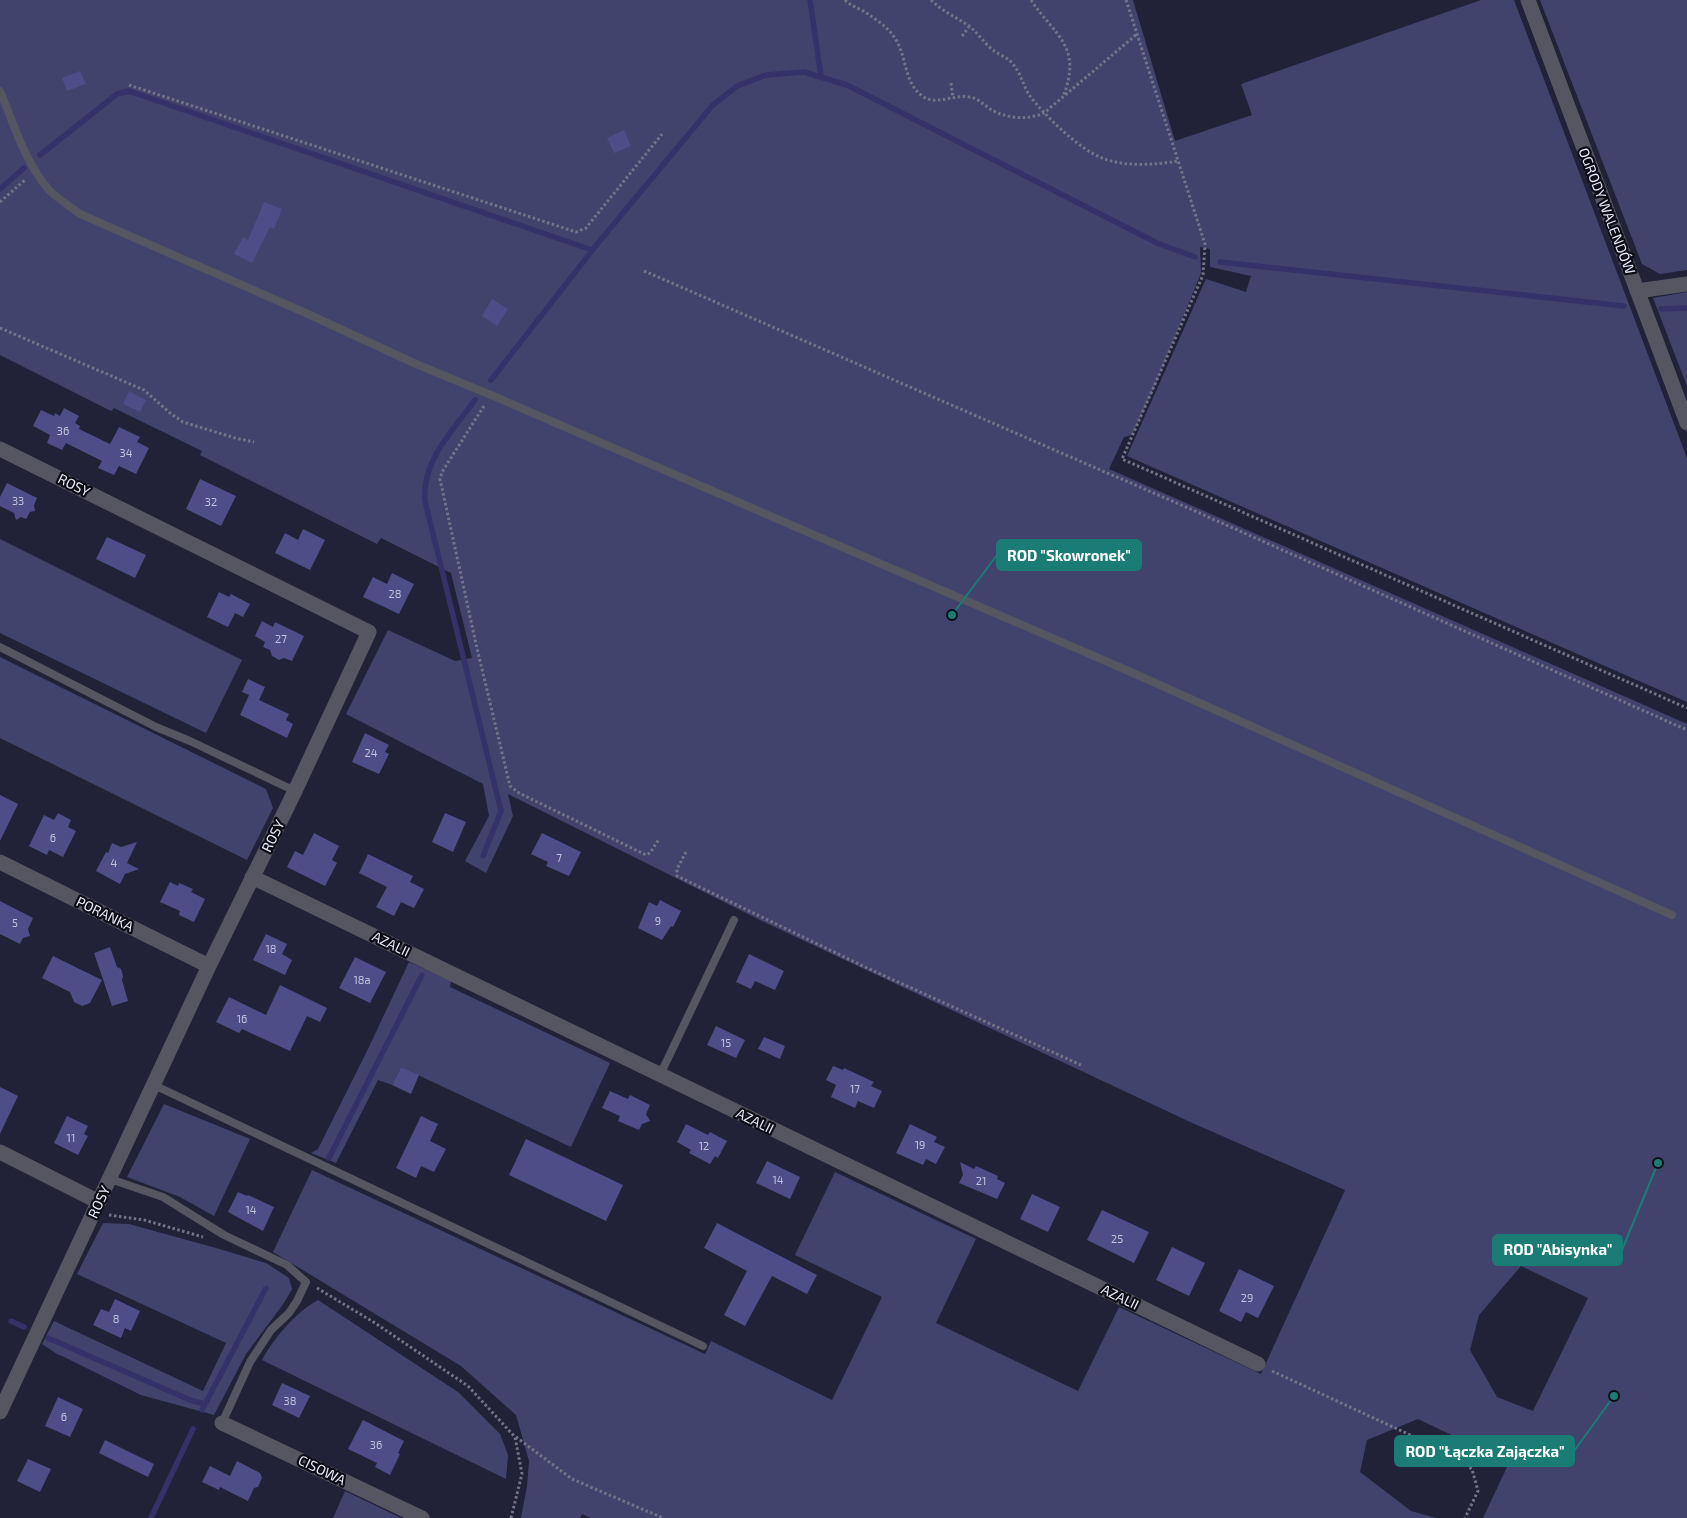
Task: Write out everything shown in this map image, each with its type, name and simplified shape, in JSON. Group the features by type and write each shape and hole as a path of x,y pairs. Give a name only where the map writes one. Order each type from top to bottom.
{"street":[{"name":"OGRODY WALENDÓW","path":"1528,0 1687,423"},
{"path":"1637,291 1687,284"},
{"name":"ROSY","path":"0,449 369,632 295,791 209,966 0,1412"},
{"name":"PORANKA","path":"0,862 209,966"},
{"name":"AZALII","path":"252,877 1258,1364"},
{"path":"0,1152 97,1208"},
{"name":"CISOWA","path":"222,1423 422,1518"}],"lane":[{"path":"0,91 24,150 49,190 80,214 299,310 416,364 1106,661 1672,914"},
{"path":"0,647 156,727 190,741 295,791"},
{"path":"660,1075 734,920"},
{"path":"154,1086 703,1346"},
{"path":"110,1179 163,1197 224,1235 288,1265 306,1282 298,1301 271,1330 250,1362 222,1423"}],"path":[{"path":"845,0 881,23 894,37 900,48 912,87 922,97 943,100 969,97 978,100 993,111 1012,117 1037,117 1044,113 1137,34"},
{"path":"931,0 939,8 969,26 993,50 1010,61 1019,71 1029,94 1044,113 1065,132 1101,158 1117,162 1141,164 1178,161"},
{"path":"1031,0 1061,37 1068,54 1068,83 1062,97"},
{"path":"1126,0 1205,244 1204,275 1122,459 1687,708"},
{"path":"962,36 969,26"},
{"path":"951,83 952,98"},
{"path":"129,85 576,232 586,228 662,134"},
{"path":"0,202 36,170"},
{"path":"644,271 1197,512 1687,730"},
{"path":"0,328 144,390 183,422 254,442"},
{"path":"491,395 442,472 440,479 476,644 510,786 519,793 646,854 650,853 658,839"},
{"path":"686,852 677,869 677,876 865,967 1081,1065"},
{"path":"97,1208 201,1237 224,1235"},
{"path":"306,1282 375,1323 468,1386 515,1437 572,1479 663,1518"},
{"path":"1258,1364 1448,1452 1472,1469 1478,1491 1465,1518"},
{"path":"511,1518 522,1474 515,1437"}],"shaded area":[{"path":"0,0 1133,0 1175,141 1252,115 1241,84 1481,0 1514,0 1687,458 1687,702 1127,456 1206,279 1246,292 1251,276 1210,267 1210,249 1200,247 1201,273 1155,386 1132,435 1124,437 1109,469 1687,724 1687,1518 1483,1518 1508,1465 1491,1454 1418,1419 1367,1440 1360,1472 1411,1511 1436,1518 591,1518 582,1514 580,1518 521,1518 529,1461 516,1415 461,1366 273,1252 312,1170 705,1354 711,1341 832,1400 882,1297 795,1255 835,1172 976,1239 936,1323 1078,1391 1119,1307 1261,1374 1345,1190 1188,1121 762,921 508,794 513,816 486,873 465,861 489,816 483,784 346,714 388,630 455,661 472,658 451,573 381,538 377,544 200,455 202,451 114,408 111,411 0,355","holes":["1521,1266 1588,1298 1533,1411 1497,1397 1470,1350 1479,1315"]},
{"path":"1540,0 1687,0 1687,270 1660,274 1642,264"},
{"path":"1687,292 1687,386 1653,298"},
{"path":"0,539 242,660 206,733 0,633"},
{"path":"0,657 266,789 273,808 247,860 0,738"},
{"path":"409,962 451,981 450,987 610,1063 571,1147 401,1067 392,1085 378,1080 336,1163 311,1153 318,1149"},
{"path":"164,1104 250,1139 214,1216 180,1197 127,1177"},
{"path":"103,1223 129,1224 216,1248 266,1263 289,1278 292,1289 284,1303 246,1354 214,1415 141,1395 57,1354 42,1344 54,1321 203,1391 226,1343 77,1274"},
{"path":"318,1300 458,1392 500,1434 508,1455 506,1479 262,1360 286,1326 302,1311"},
{"path":"345,1491 401,1518 333,1518"}],"building":[{"path":"80,71 86,84 67,91 62,78"},
{"path":"624,130 631,146 614,153 607,138"},
{"path":"264,202 282,209 274,229 270,227 252,263 234,254 243,237 248,240"},
{"path":"492,299 508,309 497,326 482,316"},
{"path":"129,391 146,400 140,412 123,404"},
{"path":"64,408 79,416 75,423 80,426 79,429 110,444 119,427 140,437 137,442 149,448 136,474 119,466 114,475 98,468 102,461 66,443 62,450 47,443 50,435 33,426 41,410 54,416 55,413 60,416"},
{"path":"200,479 236,496 221,526 186,509"},
{"path":"7,483 37,498 34,505 35,511 30,512 26,519 21,517 16,520 14,513 0,506 0,497"},
{"path":"303,529 325,540 310,570 275,553 285,533 298,540"},
{"path":"107,537 146,555 135,578 96,559"},
{"path":"392,573 414,584 399,614 363,597 373,577 387,584"},
{"path":"219,592 229,597 231,594 250,604 243,617 235,613 228,627 207,617"},
{"path":"262,621 273,627 275,622 304,636 292,661 284,658 279,660 272,656 270,650 263,647 265,642 255,636"},
{"path":"248,679 265,687 259,700 289,714 286,720 293,724 287,738 240,715 249,695 242,692"},
{"path":"365,733 389,745 385,752 389,754 379,774 352,762"},
{"path":"0,795 18,804 0,841"},
{"path":"58,813 71,820 68,827 76,831 63,857 49,850 47,855 29,846 44,815 54,820"},
{"path":"445,813 466,822 453,852 432,842"},
{"path":"314,833 339,846 332,860 337,863 325,886 287,867 295,851 303,855"},
{"path":"542,833 581,852 569,876 546,866 548,862 531,854"},
{"path":"137,842 127,863 139,869 125,874 120,884 96,871 112,843 121,847"},
{"path":"368,854 413,876 410,882 424,889 414,908 401,902 394,916 376,907 387,887 359,873"},
{"path":"170,882 178,886 179,883 193,889 191,892 205,899 194,922 179,915 180,911 160,902"},
{"path":"660,900 681,911 673,927 671,926 662,940 638,928 649,902 657,906"},
{"path":"0,901 33,918 28,929 30,936 23,938 20,944 0,934"},
{"path":"266,934 287,944 282,954 292,960 285,975 253,960"},
{"path":"110,947 117,967 121,969 128,1001 112,1006 94,953"},
{"path":"749,954 784,971 775,990 755,981 751,989 736,982"},
{"path":"53,956 102,980 90,1003 82,1006 74,1002 70,992 42,978"},
{"path":"355,957 386,972 370,1003 339,988"},
{"path":"280,985 327,1008 320,1022 307,1016 290,1051 242,1029 239,1033 216,1022 229,997 266,1015"},
{"path":"716,1026 745,1040 736,1058 707,1045"},
{"path":"764,1037 785,1046 780,1059 758,1049"},
{"path":"833,1066 843,1070 844,1068 874,1082 871,1086 882,1091 874,1108 858,1101 855,1108 831,1097 836,1085 826,1080"},
{"path":"401,1067 419,1075 411,1094 392,1085"},
{"path":"0,1087 18,1096 0,1134"},
{"path":"610,1091 628,1099 630,1095 650,1105 646,1114 650,1121 642,1124 639,1130 618,1121 620,1116 602,1108"},
{"path":"67,1116 88,1126 84,1134 88,1136 78,1155 54,1143"},
{"path":"421,1116 438,1124 430,1141 446,1149 434,1172 421,1166 416,1178 396,1168"},
{"path":"686,1124 708,1135 710,1132 727,1141 718,1158 715,1156 710,1164 689,1153 691,1150 677,1142"},
{"path":"910,1124 937,1137 934,1142 945,1147 936,1164 926,1159 923,1165 896,1153"},
{"path":"526,1139 623,1185 606,1221 509,1175"},
{"path":"767,1161 800,1177 790,1199 756,1183"},
{"path":"960,1162 974,1169 976,1166 998,1176 997,1179 1005,1183 997,1199 959,1183 963,1175"},
{"path":"238,1192 274,1207 263,1231 228,1212"},
{"path":"1032,1194 1060,1207 1048,1232 1020,1219"},
{"path":"1102,1210 1149,1232 1134,1263 1087,1240"},
{"path":"717,1223 817,1275 807,1294 772,1276 745,1326 724,1315 747,1271 704,1248"},
{"path":"1172,1247 1205,1263 1189,1296 1156,1280"},
{"path":"1239,1269 1274,1286 1258,1318 1246,1312 1241,1322 1219,1311"},
{"path":"115,1299 140,1311 131,1331 125,1328 121,1338 93,1325 101,1309 109,1312"},
{"path":"282,1383 310,1396 299,1418 272,1405"},
{"path":"58,1397 83,1409 70,1437 45,1426"},
{"path":"363,1420 404,1441 390,1475 375,1467 377,1463 348,1449"},
{"path":"105,1440 154,1464 148,1477 99,1453"},
{"path":"28,1459 51,1469 40,1492 17,1481"},
{"path":"237,1461 260,1473 262,1478 258,1487 254,1488 248,1501 220,1487 219,1490 202,1482 210,1466 230,1476"}],"waterway":[{"path":"810,0 821,76"},
{"path":"491,380 598,243 712,106 737,86 766,75 804,72 847,85 1157,243 1195,257"},
{"path":"40,155 117,94 129,91 592,250"},
{"path":"0,189 24,168"},
{"path":"1220,262 1624,306"},
{"path":"1661,309 1687,308"},
{"path":"475,400 448,435 433,460 425,487 425,501 501,811 483,856"},
{"path":"329,1158 422,975"},
{"path":"202,1410 266,1288"},
{"path":"11,1321 24,1327"},
{"path":"48,1338 190,1400 205,1404"},
{"path":"151,1518 193,1429"}],"place":[{"name":"ROD \"Skowronek\"","path":"952,615"},
{"name":"ROD \"Abisynka\"","path":"1658,1163"},
{"name":"ROD \"Łączka Zajączka\"","path":"1614,1396"}]}
